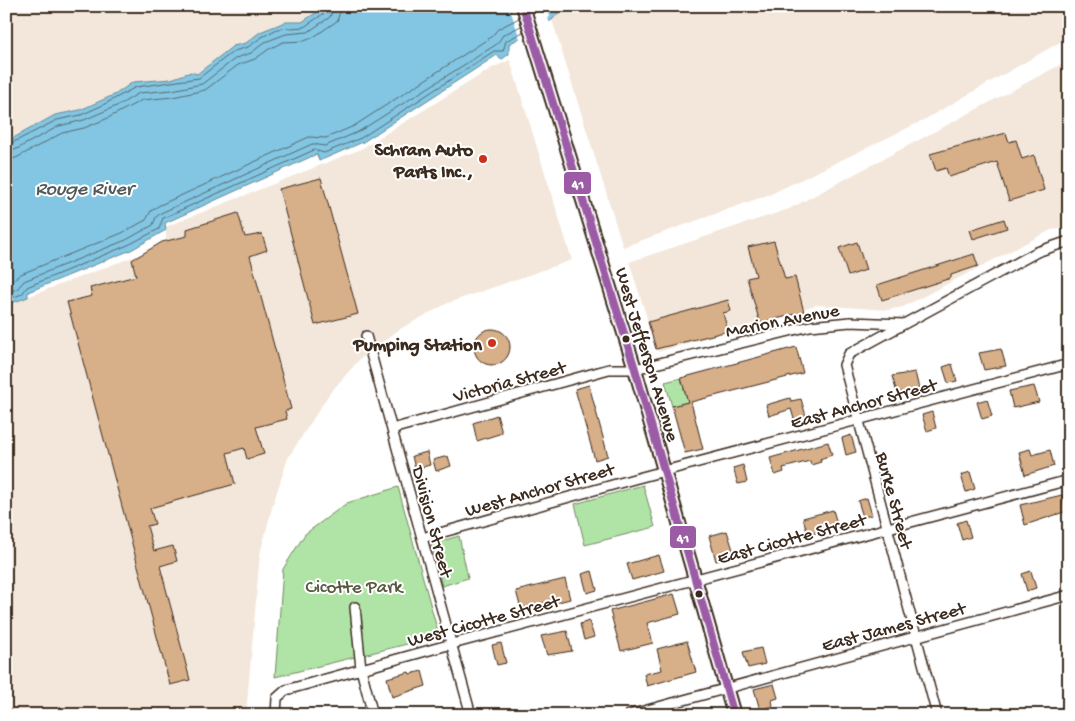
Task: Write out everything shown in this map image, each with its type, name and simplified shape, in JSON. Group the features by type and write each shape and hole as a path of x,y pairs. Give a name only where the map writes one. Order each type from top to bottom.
{"main road":[{"name":"West Jefferson Avenue","path":"523,6 635,369 734,715"}],"street":[{"path":"904,324 1037,252 1069,241"},
{"name":"Marion Avenue","path":"635,369 810,326 850,322 904,324"},
{"name":"Burke Street","path":"904,324 850,354 845,360 844,365 937,715"},
{"name":"Division Street","path":"366,336 471,715"},
{"name":"East Anchor Street","path":"664,471 1069,364"},
{"name":"Victoria Street","path":"392,429 609,369 635,369"},
{"name":"West Anchor Street","path":"422,538 664,471"},
{"name":"East Cicotte Street","path":"695,579 1069,480"},
{"name":"West Cicotte Street","path":"276,715 276,703 279,694 286,690 695,579"},
{"name":"East James Street","path":"629,715 1069,595"},
{"path":"356,607 361,669 373,715"},
{"path":"1054,715 1069,711"}],"shaded area":[{"path":"6,6 326,6 302,22 275,25 246,43 233,46 196,74 191,72 171,79 133,82 116,94 80,110 55,115 6,142"},
{"path":"566,6 1069,6 1069,37 920,122 771,194 623,247 552,20"},
{"path":"510,60 572,260 448,303 400,329 359,360 329,394 288,458 273,504 260,554 246,715 8,715 6,712 6,305 167,244 165,227 361,149 492,68"},
{"path":"1069,60 1069,227 1051,230 903,307 887,310 816,305 658,352 629,262 789,209"}],"green space":[{"path":"681,378 688,402 672,406 665,382"},
{"path":"643,485 655,527 585,545 575,504"},
{"name":"Cicotte Park","path":"398,487 439,636 275,677 283,569 305,534 347,503"},
{"path":"459,536 468,578 442,586 431,544"}],"water":[{"name":"Rouge River","path":"326,6 565,6 552,20 509,44 509,54 501,60 497,55 363,142 319,161 317,154 165,223 166,230 131,250 28,292 28,297 6,305 6,142 55,115 80,110 116,94 133,82 171,79 191,72 197,74 233,46 246,43 260,32 285,22 302,22"}],"pier":[{"path":"509,6 547,6 550,24 544,25 545,27 521,42"}],"building":[{"path":"1006,133 1009,142 1016,140 1022,159 1034,155 1044,190 1009,201 997,162 949,177 946,168 936,171 930,154"},
{"path":"321,178 358,314 315,325 279,189"},
{"path":"238,213 245,237 262,234 267,250 250,256 291,409 285,411 287,419 256,427 264,454 247,459 244,448 227,453 235,484 150,508 155,524 147,526 154,551 173,546 177,561 160,566 190,680 170,685 67,302 92,296 90,288 136,276 132,260 162,242 187,236 187,229"},
{"path":"1004,219 1007,228 973,239 970,230"},
{"path":"774,241 785,279 795,277 804,312 760,323 747,278 756,276 748,247"},
{"path":"857,242 866,270 848,276 839,248"},
{"path":"974,254 978,266 951,275 951,278 882,300 877,285"},
{"path":"728,300 731,311 723,313 728,331 656,349 648,322"},
{"name":"Pumping Station","path":"492,329 499,330 505,334 509,340 509,354 505,360 499,364 492,365 485,364 479,360 475,354 474,347 475,340 479,334 485,330"},
{"path":"796,347 803,373 691,402 703,449 685,453 672,406 688,402 681,378"},
{"path":"1001,349 1006,366 984,370 979,353"},
{"path":"952,364 957,381 948,383 943,367"},
{"path":"915,372 919,389 897,393 892,376"},
{"path":"589,385 608,456 595,460 575,389"},
{"path":"1034,386 1039,402 1013,408 1009,391"},
{"path":"790,398 791,401 801,399 806,416 794,419 791,409 769,416 766,405"},
{"path":"987,399 992,416 982,419 977,402"},
{"path":"932,412 936,428 927,431 922,415"},
{"path":"497,415 502,433 477,441 473,423"},
{"path":"851,435 856,452 846,455 842,438"},
{"path":"828,442 832,455 820,459 821,462 811,465 810,461 783,468 784,472 775,475 770,458"},
{"path":"1030,449 1032,455 1050,450 1054,466 1025,475 1019,452"},
{"path":"427,452 430,465 415,469 412,456"},
{"path":"448,456 451,466 436,471 433,460"},
{"path":"743,465 747,482 738,484 733,468"},
{"path":"970,472 975,489 966,492 961,475"},
{"path":"1062,495 1067,511 1025,525 1020,505"},
{"path":"867,498 872,515 863,517 858,501"},
{"path":"833,510 838,527 808,535 803,518"},
{"path":"966,520 971,537 962,540 957,523"},
{"path":"727,531 735,556 716,561 709,536"},
{"path":"659,555 664,571 632,580 627,564"},
{"path":"592,571 597,590 587,593 582,574"},
{"path":"1031,571 1036,588 1027,591 1022,574"},
{"path":"565,579 570,599 547,605 547,602 521,609 516,591"},
{"path":"674,594 680,614 647,623 653,643 621,651 610,611"},
{"path":"589,621 594,637 584,640 580,624"},
{"path":"567,631 572,651 547,655 541,636"},
{"path":"687,641 696,672 647,686 644,674 662,670 657,649"},
{"path":"501,643 506,663 497,665 492,645"},
{"path":"761,648 765,664 748,668 743,652"},
{"path":"422,671 426,686 392,697 387,678 409,672 410,674"},
{"path":"774,684 778,698 772,700 773,706 760,710 754,689"}],"transit line":[{"name":"41","path":"523,6 635,369 734,715"}],"place":[{"name":"Schram Auto Parts Inc.,","path":"483,159"},
{"name":"Pumping Station","path":"492,343"}]}
